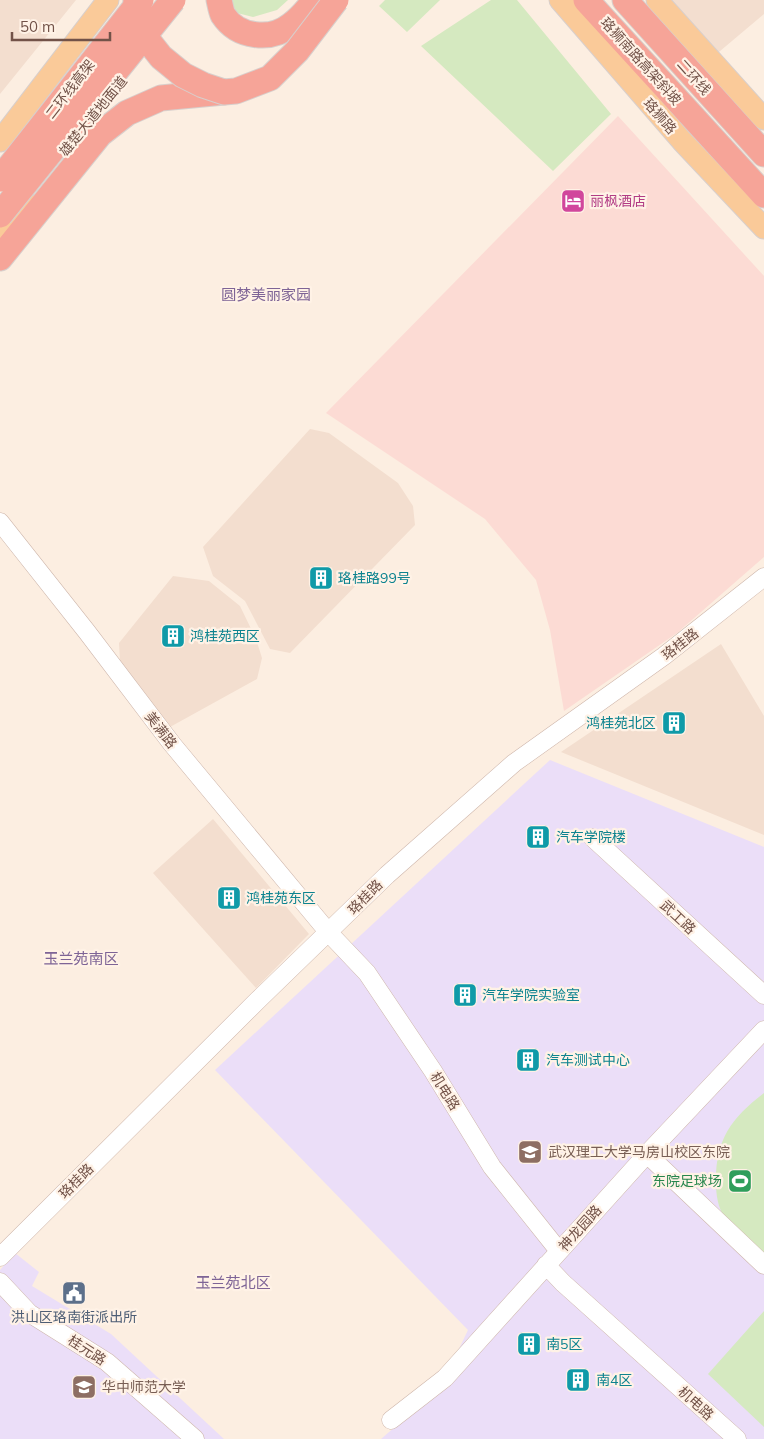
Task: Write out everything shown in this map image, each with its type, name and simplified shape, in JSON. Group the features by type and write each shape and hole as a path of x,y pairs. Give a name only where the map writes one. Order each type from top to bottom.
{"highway":[{"path":"136,0 135,11 146,38 161,56 183,75 203,85 224,92"},
{"name":"二环线高架","path":"0,179 141,0"},
{"path":"0,214 173,0"},
{"path":"219,0 223,14 238,29 253,35 272,35 291,26 308,10 315,0"},
{"path":"0,258 100,134 126,113 161,98 236,91 270,78 298,51 336,0"},
{"name":"珞狮南路高架斜坡","path":"586,0 764,196"},
{"name":"二环线","path":"624,0 764,154"}],"main road":[{"path":"3,131 108,0"},
{"name":"雄楚大道地面道","path":"0,234 187,0"},
{"name":"珞狮路","path":"560,0 682,141 764,228"},
{"path":"657,0 764,119"}],"street":[{"name":"美满路","path":"0,522 88,632 172,744 329,933"},
{"name":"珞桂路","path":"0,1257 258,1000 387,875 514,763 664,656 764,577"},
{"name":"武工路","path":"593,838 764,995"},
{"name":"机电路","path":"329,933 367,973 433,1071 492,1167 559,1250"},
{"name":"神龙园路","path":"392,1420 445,1378 647,1154 764,1030"},
{"path":"647,1154 764,1265"},
{"name":"机电路","path":"546,1265 563,1283 737,1439"},
{"name":"桂元路","path":"0,1282 28,1313 108,1362 195,1439"}],"shaded area":[{"path":"0,0 76,0 0,94"},
{"path":"664,0 764,0 764,14 713,57"},
{"path":"618,116 764,276 764,557 677,633 564,711 550,630 536,580 485,519 326,413"},
{"path":"310,429 329,433 398,483 413,506 415,525 290,653 270,649 245,601 213,576 203,547"},
{"path":"173,576 209,581 240,606 256,639 262,658 257,679 170,727 120,661 119,643"},
{"path":"721,644 764,716 764,835 561,752"},
{"name":"武汉理工大学马房山校区东院","path":"550,760 764,847 764,1439 381,1439 448,1381 445,1378 468,1330 215,1070"},
{"path":"213,819 309,934 256,988 153,873"},
{"name":"华中师范大学","path":"15,1253 39,1272 32,1286 111,1334 224,1439 0,1439 0,1270"}],"green space":[{"path":"230,0 288,0 277,10 253,17 237,13"},
{"path":"385,0 440,0 407,32 379,6"},
{"path":"491,0 517,0 611,114 553,171 421,46"},
{"name":"东院足球场","path":"764,1093 764,1255 723,1214 716,1192 716,1169 718,1155 727,1132 742,1112"},
{"path":"764,1311 764,1427 708,1374"}],"place":[{"name":"丽枫酒店","path":"573,201"},
{"name":"珞桂路99号","path":"321,578"},
{"name":"鸿桂苑西区","path":"173,636"},
{"name":"鸿桂苑北区","path":"674,723"},
{"name":"汽车学院楼","path":"538,837"},
{"name":"鸿桂苑东区","path":"229,898"},
{"name":"汽车学院实验室","path":"465,995"},
{"name":"汽车测试中心","path":"528,1060"},
{"name":"武汉理工大学马房山校区东院","path":"530,1152"},
{"name":"东院足球场","path":"740,1181"},
{"name":"洪山区珞南街派出所","path":"74,1293"},
{"name":"南5区","path":"529,1344"},
{"name":"南4区","path":"578,1380"},
{"name":"华中师范大学","path":"84,1387"}],"district":[{"name":"圆梦美丽家园","path":"266,295"},
{"name":"玉兰苑南区","path":"81,959"},
{"name":"玉兰苑北区","path":"233,1283"}]}
